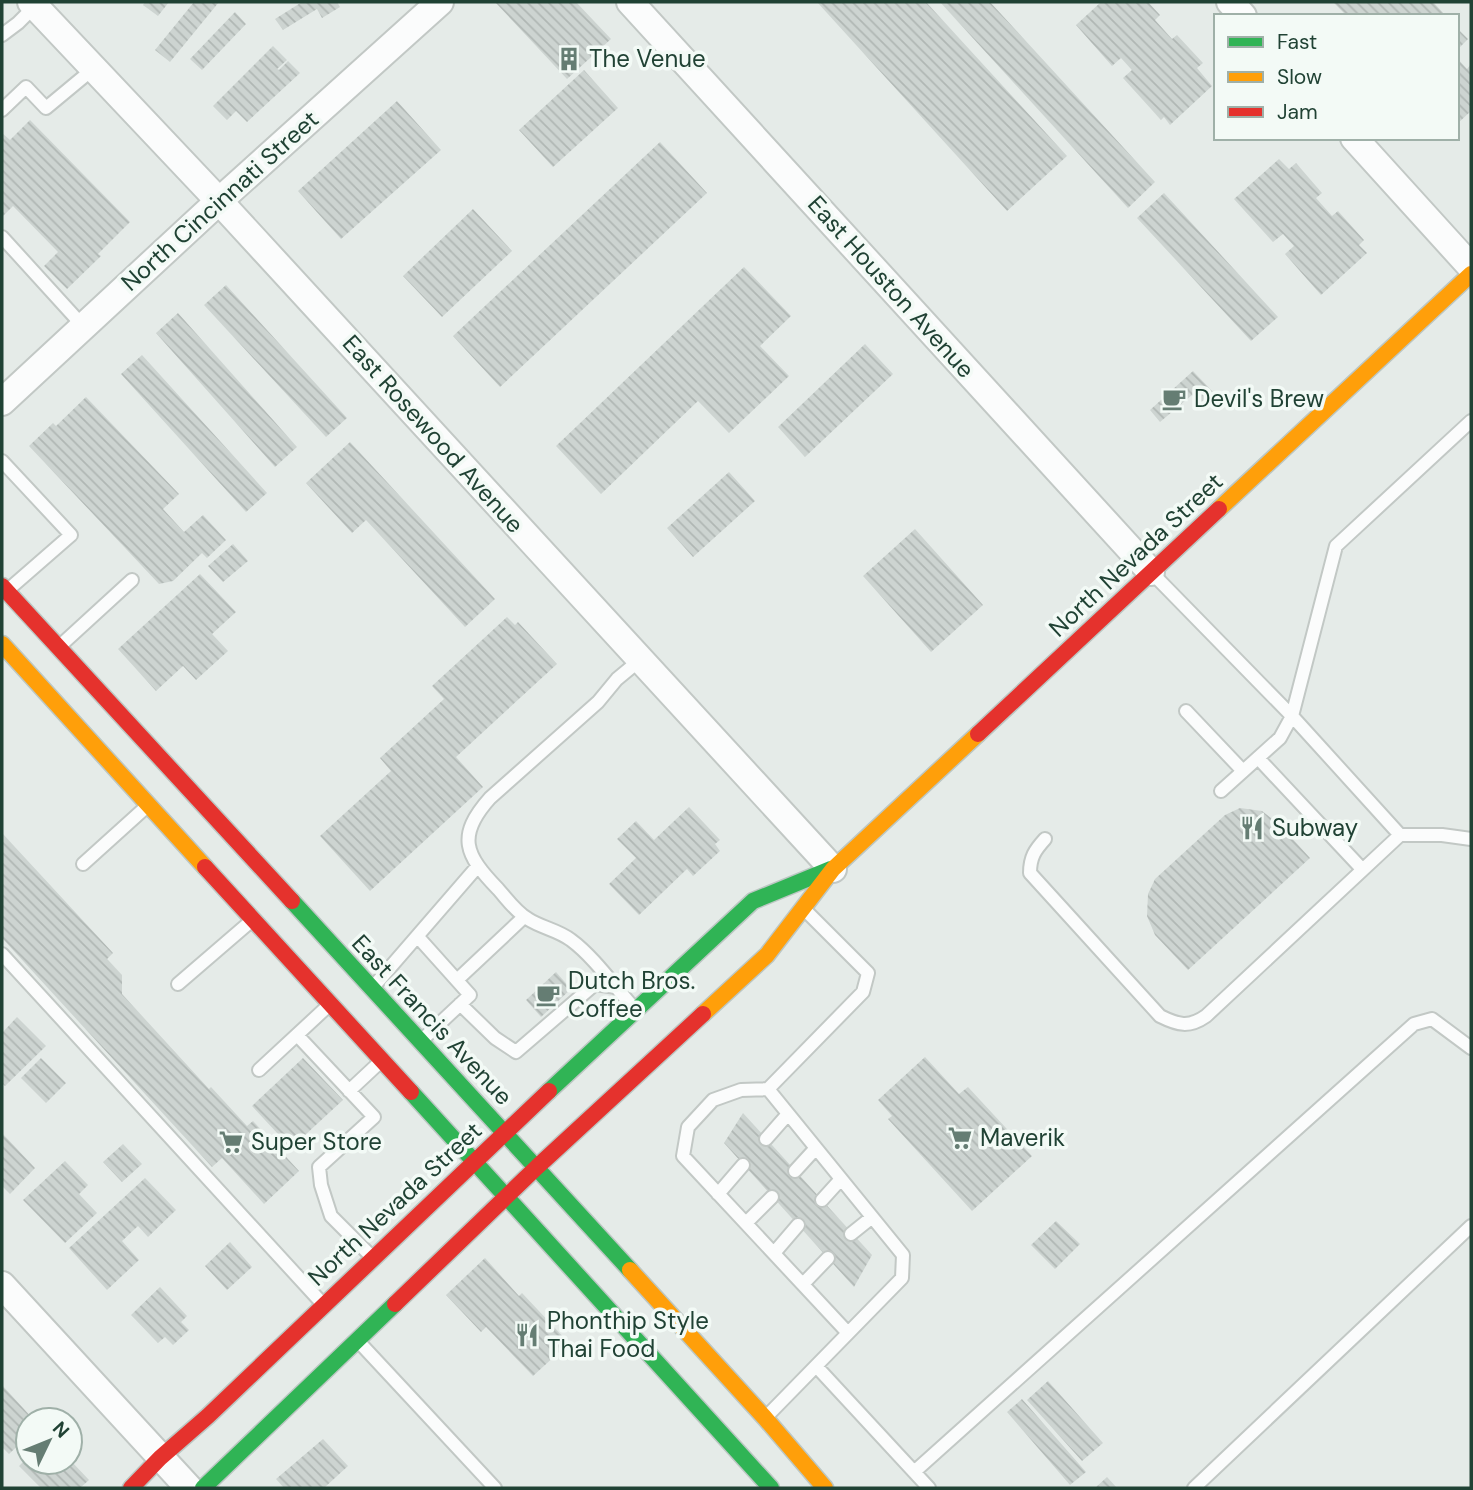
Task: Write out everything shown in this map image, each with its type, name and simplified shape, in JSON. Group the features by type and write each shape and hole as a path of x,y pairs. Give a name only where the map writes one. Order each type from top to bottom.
{"main road":[{"name":"North Nevada Street","path":"203,1488 505,1197 767,955 833,869 1471,274"},
{"name":"East Francis Avenue","path":"4,589 537,1167 825,1488"},
{"path":"3,647 771,1488"},
{"name":"North Nevada Street","path":"131,1488 473,1161 753,901 833,869"}],"street":[{"name":"North Cincinnati Street","path":"2,402 440,2"},
{"name":"East Houston Avenue","path":"630,2 1151,572"},
{"name":"East Rosewood Avenue","path":"33,4 219,201 833,869"},
{"path":"1356,140 1471,267"},
{"path":"2,1285 189,1488"}],"lane":[{"path":"2,35 18,23 33,4"},
{"path":"2,110 26,87 46,108 93,69"},
{"path":"2,237 83,326"},
{"path":"1222,791 1280,738 1292,716 1336,546 1471,421"},
{"path":"2,461 71,535 4,589"},
{"path":"1151,572 1292,716 1400,835"},
{"path":"58,648 132,580"},
{"path":"636,1010 573,941 524,917 477,867 470,849 469,833 475,815 491,798 598,702 617,679 640,660"},
{"path":"1186,711 1243,771"},
{"path":"1258,758 1362,869"},
{"path":"83,864 149,805"},
{"path":"1045,839 1034,850 1030,873 1160,1016 1175,1024 1193,1025 1206,1016 1400,835 1442,835 1471,839"},
{"path":"371,989 477,867"},
{"path":"802,908 868,973 863,992 768,1089 741,1090 713,1100 688,1127 683,1156 848,1333"},
{"path":"457,980 524,917"},
{"path":"178,984 253,920"},
{"path":"418,937 470,995 421,1040"},
{"path":"2,954 323,1303"},
{"path":"460,1004 495,1038 516,1052 595,984 615,987"},
{"path":"259,1070 330,1004"},
{"path":"914,1472 1414,1024 1432,1019 1471,1048"},
{"path":"297,1035 374,1118 319,1167 321,1185 331,1216 372,1257"},
{"path":"349,1091 382,1061"},
{"path":"765,1418 902,1278 903,1255 768,1089"},
{"path":"766,1139 788,1114"},
{"path":"795,1171 816,1148"},
{"path":"718,1194 743,1165"},
{"path":"822,1200 841,1179"},
{"path":"746,1223 772,1197"},
{"path":"851,1234 871,1217"},
{"path":"774,1253 798,1225"},
{"path":"1194,1488 1471,1226"},
{"path":"803,1284 828,1258"},
{"path":"356,1339 495,1488"},
{"path":"816,1366 929,1488"}],"building":[{"path":"145,2 169,2 158,16 143,5"},
{"path":"194,2 219,2 170,62 155,50"},
{"path":"302,2 337,2 340,7 322,18 317,9 283,30 275,19"},
{"name":"The Venue","path":"495,2 576,2 611,39 567,79"},
{"path":"817,2 926,2 1067,156 1007,211"},
{"path":"940,2 990,2 1155,182 1128,208"},
{"path":"1101,2 1148,2 1160,15 1155,20 1172,39 1177,35 1203,63 1197,68 1212,86 1170,125 1164,117 1161,120 1123,78 1132,70 1121,58 1112,66 1076,25"},
{"path":"1333,2 1433,2 1444,14 1345,14"},
{"path":"235,12 246,24 202,70 190,59"},
{"path":"1459,30 1468,39 1459,48"},
{"path":"273,46 287,60 277,69 288,61 300,73 247,122 236,111 227,120 213,106"},
{"path":"1459,60 1467,69 1471,64 1471,111 1459,122"},
{"path":"584,70 618,108 553,167 519,130"},
{"path":"397,101 441,150 341,239 298,191"},
{"path":"30,120 130,222 98,254 101,256 67,289 44,266 58,252 13,206 2,217 2,133 10,140"},
{"path":"660,142 707,193 500,387 453,336"},
{"path":"1279,159 1289,169 1296,163 1322,193 1316,198 1332,216 1338,211 1364,240 1359,245 1367,253 1321,295 1285,254 1294,246 1283,234 1273,242 1234,199"},
{"path":"1164,193 1278,317 1251,341 1137,218"},
{"path":"473,209 512,251 442,317 403,276"},
{"path":"744,267 791,316 760,346 789,376 729,433 698,401 601,494 556,446"},
{"path":"226,285 347,418 326,437 204,305"},
{"path":"178,313 297,447 275,467 156,333"},
{"path":"865,344 893,374 805,457 778,427"},
{"path":"142,355 267,493 246,512 121,374"},
{"name":"Devil's Brew","path":"1193,371 1213,392 1200,404 1192,395 1160,422 1150,410"},
{"path":"86,397 179,494 163,509 184,532 203,515 226,540 207,558 202,553 173,581 159,584 29,446 53,423 56,426"},
{"path":"350,442 495,599 465,627 366,520 352,533 306,483"},
{"path":"729,472 755,501 693,557 667,528"},
{"path":"915,529 983,605 931,652 863,576"},
{"path":"233,544 248,561 223,582 208,566"},
{"path":"200,574 236,612 212,634 228,651 196,680 183,666 156,691 118,649"},
{"path":"507,617 515,625 518,622 557,664 456,757 483,787 370,891 320,836 391,771 380,758 444,699 432,686"},
{"path":"689,807 720,840 715,844 720,851 693,876 687,869 639,915 609,884 636,858 617,839 636,821 654,840"},
{"path":"1240,808 1262,811 1279,824 1310,858 1188,970 1155,935 1147,916 1148,894 1155,879 1225,815"},
{"path":"2,833 113,953 107,959 122,975 122,994 209,1089 211,1087 247,1126 253,1121 299,1171 264,1204 222,1158 212,1167 2,938"},
{"name":"Dutch Bros. Coffee","path":"556,972 571,989 541,1017 526,1000"},
{"path":"17,1017 46,1046 5,1086 2,1083 2,1033"},
{"name":"Maverik","path":"925,1057 959,1094 968,1087 1032,1156 972,1211 888,1119 892,1116 878,1100"},
{"path":"41,1058 66,1083 46,1103 21,1078"},
{"path":"303,1058 343,1100 291,1148 252,1106"},
{"path":"743,1113 872,1255 854,1287 724,1143"},
{"path":"2,1133 35,1168 10,1194 2,1186"},
{"path":"123,1144 142,1164 122,1182 103,1162"},
{"path":"65,1161 88,1185 79,1194 97,1213 65,1243 23,1200"},
{"path":"145,1178 176,1210 148,1237 138,1226 122,1241 139,1260 107,1290 69,1248"},
{"path":"1056,1221 1080,1244 1055,1269 1031,1245"},
{"path":"230,1242 252,1267 227,1290 205,1266"},
{"path":"485,1258 519,1296 522,1293 569,1343 533,1376 486,1327 481,1332 446,1295"},
{"path":"160,1287 187,1316 181,1322 189,1330 173,1345 165,1337 158,1343 131,1315"},
{"path":"1048,1381 1103,1443 1082,1461 1027,1400"},
{"path":"2,1385 21,1406 14,1406 14,1449 9,1454 2,1447"},
{"path":"1022,1399 1086,1472 1070,1485 1007,1412"},
{"path":"323,1439 348,1466 324,1488 284,1488 276,1479"},
{"path":"84,1475 89,1480 80,1488 41,1488 29,1476"},
{"path":"1107,1477 1117,1488 1095,1488"}],"traffic: fast":[{"path":"549,1091 753,901 831,869"},
{"path":"292,901 630,1270"},
{"path":"411,1092 771,1488"},
{"path":"203,1488 395,1304"}],"traffic: slow":[{"path":"1219,509 1471,274"},
{"path":"2,644 205,867"},
{"path":"703,1014 767,955 833,869 978,734"},
{"path":"630,1270 825,1488"}],"traffic: jam":[{"path":"978,734 1219,509"},
{"path":"2,586 292,901"},
{"path":"205,867 411,1092"},
{"path":"395,1304 537,1167 703,1014"},
{"path":"131,1488 549,1091"}],"place":[{"name":"The Venue","path":"569,59"},
{"name":"Devil's Brew","path":"1174,399"},
{"name":"Subway","path":"1252,828"},
{"name":"Dutch Bros. Coffee","path":"548,995"},
{"name":"Maverik","path":"960,1138"},
{"name":"Super Store","path":"231,1142"},
{"name":"Phonthip Style Thai Food","path":"527,1335"}]}
